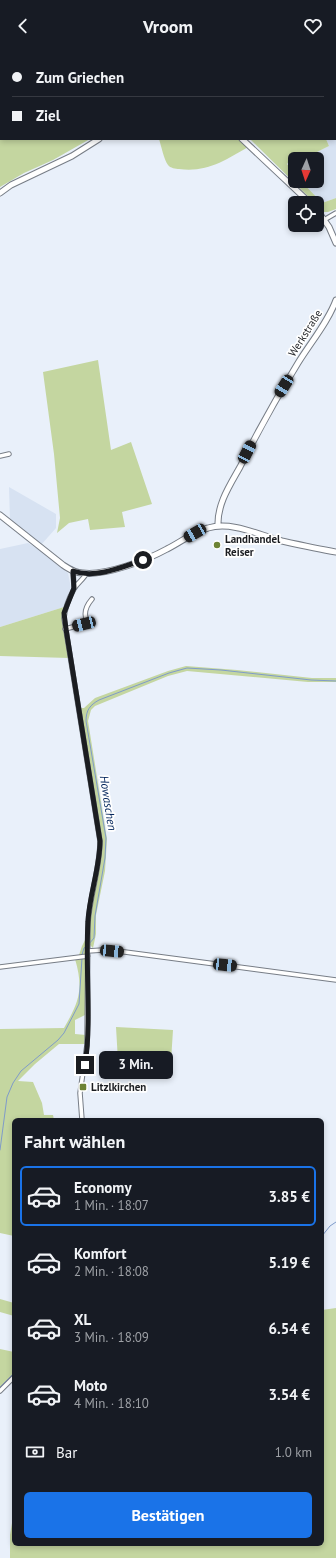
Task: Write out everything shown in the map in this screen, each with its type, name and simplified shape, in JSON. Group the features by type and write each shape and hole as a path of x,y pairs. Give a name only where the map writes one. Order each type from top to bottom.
{"street":[{"path":"0,193 22,180 72,156 97,140"},
{"path":"243,140 303,196"},
{"path":"336,214 324,220 336,243"},
{"name":"Werkstraße","path":"218,526 218,517 221,504 254,438 277,397 336,302"},
{"path":"0,456 10,454"},
{"path":"0,515 63,565 73,571 86,574 134,563 167,549 199,531 218,526 234,527 299,545 336,552"},
{"path":"73,571 74,588"},
{"path":"82,1118 80,1093 88,1045 86,956 88,950 88,913 99,855 100,841 64,613 74,588 86,574"},
{"path":"66,629 84,624 87,621 85,612 92,599"},
{"path":"88,950 125,952 336,980"},
{"path":"0,967 86,956"},
{"path":"0,1391 12,1379"}],"shaded area":[{"path":"326,140 336,140 336,198 324,202 324,196 315,196 308,188 324,188 324,152 317,152 329,146"},
{"path":"9,487 56,514 56,528 41,545 10,520"},
{"path":"28,543 41,551 68,573 71,588 64,607 0,627 0,549"}],"green space":[{"path":"0,140 88,140 53,160 24,173 0,187"},
{"path":"159,140 239,140 248,147 224,161 207,167 189,170 170,167 164,156"},
{"path":"251,140 326,140 329,146 317,152 288,152 288,176"},
{"path":"300,188 308,188 315,196 308,196"},
{"path":"336,198 336,209 324,212 324,202"},
{"path":"98,360 111,450 131,442 152,504 122,512 125,527 90,530 88,519 69,523 57,533 60,518 54,454 43,372"},
{"path":"64,607 63,619 69,658 0,656 0,627"},
{"path":"186,666 312,678 336,678 336,682 308,682 187,671 168,676 95,706 91,710 88,721 107,839 105,871 96,915 96,934 93,948 90,945 90,913 101,855 102,838 81,708 84,708 95,698 168,671"},
{"path":"85,940 85,1015 75,1020 75,1034 86,1035 86,1044 59,1044 35,1064 18,1081 33,1082 42,1103 44,1115 53,1115 54,1118 12,1118 12,1236 0,1233 0,1029 64,1028 76,1003 78,995 79,979 75,959 80,958 79,955"},
{"path":"116,1027 173,1030 171,1061 118,1061"},
{"path":"0,1299 12,1302 12,1315 0,1312"},
{"path":"336,1308 336,1558 10,1558 10,1535 12,1523 12,1546 324,1546 324,1310"},
{"path":"0,1349 12,1352 12,1377 0,1389"}],"waterway":[{"name":"Howaschen","path":"89,944 94,938 95,916 105,858 106,838 86,721 87,714 91,706 99,700 169,673 187,668 336,681"},
{"name":"Howaschen","path":"82,955 84,948 87,946"},
{"name":"Howaschen","path":"0,1150 7,1097 13,1083 21,1071 58,1040 64,1033 79,1004 82,958"},
{"path":"324,1234 330,1226 336,1222"},
{"path":"0,1387 12,1375"}],"place":[{"name":"Landhandel Reiser","path":"217,545"},
{"name":"Litzlkirchen","path":"83,1087"}],"route":[{"path":"85,1065 88,1045 88,913 99,855 100,833 64,613 74,588 73,571 82,574 97,573 143,560"}]}
